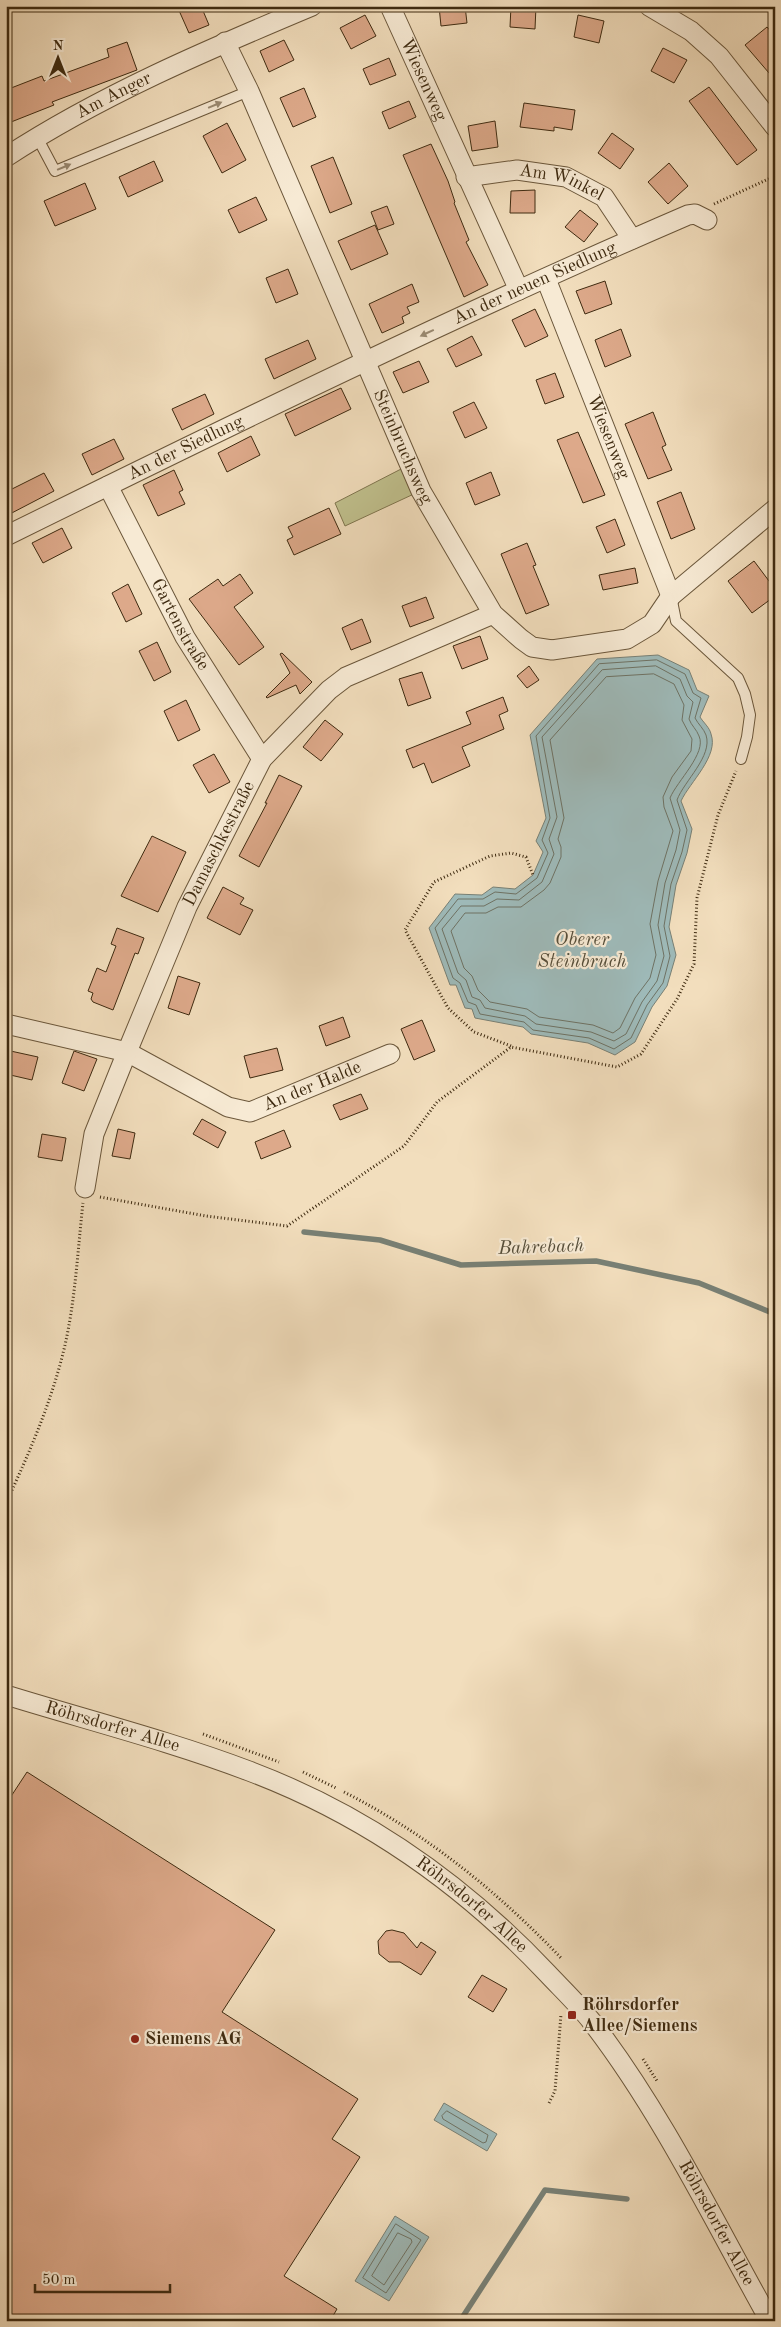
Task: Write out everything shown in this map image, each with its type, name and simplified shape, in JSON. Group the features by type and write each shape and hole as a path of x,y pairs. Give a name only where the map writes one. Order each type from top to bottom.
{"street":[{"path":"225,42 312,6"},
{"name":"Wiesenweg","path":"390,6 466,177 519,290"},
{"path":"650,6 691,31 719,56 775,127"},
{"name":"Steinbruchsweg","path":"225,42 249,91 421,491 493,614 532,647 552,650 627,639 652,624 671,596 775,509"},
{"name":"Am Anger","path":"6,157 37,137 112,97 225,42"},
{"name":"Am Winkel","path":"466,177 516,170 566,177 604,197 632,239"},
{"name":"An der neuen Siedlung","path":"365,362 632,239 701,217"},
{"name":"Wiesenweg","path":"546,279 582,365 671,596"},
{"name":"An der Siedlung","path":"6,536 365,362"},
{"name":"Gartenstraße","path":"108,486 186,637 262,758"},
{"name":"Damaschkestraße","path":"85,1192 94,1134 127,1052 187,907 262,758 329,690 346,677 493,614"},
{"name":"An der Halde","path":"6,1024 127,1052 228,1107 250,1112 390,1054"},
{"name":"Röhrsdorfer Allee","path":"6,1695 207,1756 282,1784 327,1805 395,1845 442,1878 482,1910 516,1940 585,2014 624,2066 655,2117 770,2321"}],"lane":[{"path":"37,137 55,171 249,91"},
{"path":"671,596 676,621 738,678 745,694 750,715 747,737 741,758"}],"path":[{"path":"701,217 775,176"},
{"path":"533,875 526,857 511,853 490,856 434,882 405,930 448,1008 474,1032 511,1046 617,1067 641,1054 677,999 694,964 697,898 718,816 741,758"},
{"path":"6,1503 37,1431 61,1362 69,1324 85,1192 206,1216 287,1226 404,1146 436,1102 511,1046"},
{"path":"202,1733 281,1762"},
{"path":"298,1770 362,1801 415,1833 455,1861 526,1921 567,1965"},
{"path":"555,2008 566,2020"},
{"path":"549,2103 555,2091 561,2014"},
{"path":"638,2052 661,2087"}],"green space":[{"path":"403,468 416,493 345,526 335,503"}],"water":[{"name":"Oberer Steinbruch","path":"658,655 689,670 697,690 709,696 700,717 711,734 712,742 707,760 681,801 692,829 687,853 676,885 669,927 676,955 667,986 652,1007 635,1042 615,1055 588,1043 531,1034 523,1027 475,1018 472,1009 465,1008 456,985 450,985 429,928 455,894 482,895 493,887 515,889 533,875 543,852 536,841 546,818 530,735 597,659"},
{"path":"444,2103 497,2134 487,2151 434,2120"},
{"path":"395,2216 429,2237 389,2301 355,2281"}],"building":[{"path":"177,6 201,6 209,25 189,33"},
{"path":"439,6 465,6 467,23 441,26"},
{"path":"511,6 536,6 535,29 510,27"},
{"path":"365,15 376,36 351,49 340,28"},
{"path":"578,15 604,21 599,43 574,37"},
{"path":"767,27 775,36 775,80 745,45"},
{"path":"284,40 294,60 269,72 260,51"},
{"path":"127,42 137,70 52,102 54,105 6,124 6,90 42,76 44,81 109,57 107,49"},
{"path":"663,48 687,60 674,83 651,71"},
{"path":"389,58 396,75 370,85 363,69"},
{"path":"709,87 757,150 737,165 689,101"},
{"path":"304,88 316,117 293,127 280,98"},
{"path":"409,101 416,117 389,129 382,112"},
{"path":"524,103 575,110 572,130 554,127 554,131 520,127"},
{"path":"495,121 498,147 472,151 468,126"},
{"path":"227,123 246,160 222,173 203,136"},
{"path":"612,133 634,149 620,169 598,153"},
{"path":"431,144 448,181 454,203 469,240 466,242 488,285 464,297 403,155"},
{"path":"333,157 352,204 330,213 311,166"},
{"path":"154,161 163,181 128,197 119,177"},
{"path":"669,163 688,186 668,204 648,182"},
{"path":"85,183 96,209 55,226 44,201"},
{"path":"535,190 535,213 510,213 511,191"},
{"path":"256,197 267,220 239,233 228,210"},
{"path":"387,206 394,224 378,230 371,212"},
{"path":"580,210 598,224 584,242 565,227"},
{"path":"375,225 388,254 351,270 338,241"},
{"path":"288,269 298,294 276,303 266,278"},
{"path":"605,281 612,304 585,314 576,291"},
{"path":"412,284 419,302 407,307 410,313 402,317 404,323 382,333 369,304"},
{"path":"535,309 548,336 525,347 512,320"},
{"path":"621,329 631,356 605,367 595,340"},
{"path":"472,336 482,355 456,367 447,349"},
{"path":"308,340 316,359 274,379 265,359"},
{"path":"419,361 429,382 403,393 393,372"},
{"path":"555,373 564,397 545,404 536,380"},
{"path":"341,388 351,409 295,436 285,414"},
{"path":"205,394 214,414 182,430 172,409"},
{"path":"474,402 487,428 465,438 453,412"},
{"path":"653,412 666,445 662,447 672,470 648,479 625,424"},
{"path":"578,432 605,495 583,503 557,440"},
{"path":"251,436 260,455 227,472 218,453"},
{"path":"114,439 124,459 92,475 82,454"},
{"path":"174,470 183,490 179,492 185,504 158,516 143,485"},
{"path":"491,472 500,495 475,505 466,483"},
{"path":"44,473 54,491 6,516 6,492"},
{"path":"681,492 695,529 671,539 657,502"},
{"path":"329,508 341,534 294,555 287,540 293,537 288,527"},
{"path":"615,519 625,545 607,553 596,527"},
{"path":"62,528 72,548 43,563 32,543"},
{"path":"527,543 536,565 533,566 549,605 526,614 501,554"},
{"path":"754,561 775,589 775,596 752,613 728,581"},
{"path":"635,568 638,583 603,590 599,575"},
{"path":"240,574 253,593 234,607 264,647 239,665 189,599 218,579 223,586"},
{"path":"128,584 142,614 126,622 112,593"},
{"path":"426,597 434,618 410,627 402,606"},
{"path":"362,619 371,642 351,650 342,628"},
{"path":"480,636 488,659 462,669 453,646"},
{"path":"157,642 171,672 154,681 139,651"},
{"path":"282,653 312,682 300,694 296,685 267,698 290,673 280,654"},
{"path":"529,666 539,680 527,688 517,676"},
{"path":"422,672 431,698 408,706 399,679"},
{"path":"503,697 508,711 499,715 504,729 462,747 470,766 432,783 424,763 413,768 406,750 471,724 466,712"},
{"path":"186,700 200,730 178,741 164,711"},
{"path":"325,720 343,734 321,761 303,747"},
{"path":"214,754 230,782 209,793 193,765"},
{"path":"279,775 302,786 259,867 239,856 267,803 265,803"},
{"path":"152,836 186,852 158,912 121,896"},
{"path":"223,887 244,898 240,904 253,910 240,935 207,918"},
{"path":"117,928 144,938 138,954 135,953 113,1010 93,1002 91,999 93,993 88,991 97,968 106,972 116,946 111,944"},
{"path":"178,976 200,983 189,1015 168,1008"},
{"path":"343,1017 350,1037 326,1046 319,1026"},
{"path":"422,1020 435,1051 414,1060 401,1029"},
{"path":"277,1048 283,1070 250,1078 244,1056"},
{"path":"6,1050 38,1057 32,1080 6,1074"},
{"path":"74,1051 97,1059 84,1091 62,1083"},
{"path":"361,1094 368,1109 340,1120 333,1105"},
{"path":"202,1119 226,1132 218,1148 193,1134"},
{"path":"118,1129 135,1133 130,1159 112,1156"},
{"path":"284,1130 291,1147 261,1159 255,1142"},
{"path":"42,1134 66,1138 62,1161 38,1157"},
{"name":"Siemens AG","path":"27,1772 275,1930 222,2012 358,2099 332,2139 360,2157 284,2276 337,2309 330,2321 6,2321 6,1804"},
{"path":"392,1930 404,1933 417,1948 421,1942 436,1952 421,1975 400,1962 389,1962 379,1954 378,1941 386,1931"},
{"path":"482,1975 507,1989 493,2012 468,1997"}],"waterway":[{"name":"Bahrebach","path":"304,1232 380,1240 461,1265 596,1261 699,1283 775,1314"},
{"path":"460,2321 545,2190 627,2199"}],"place":[{"name":"Röhrsdorfer Allee/Siemens","path":"572,2015"},
{"name":"Siemens AG","path":"135,2039"}]}
